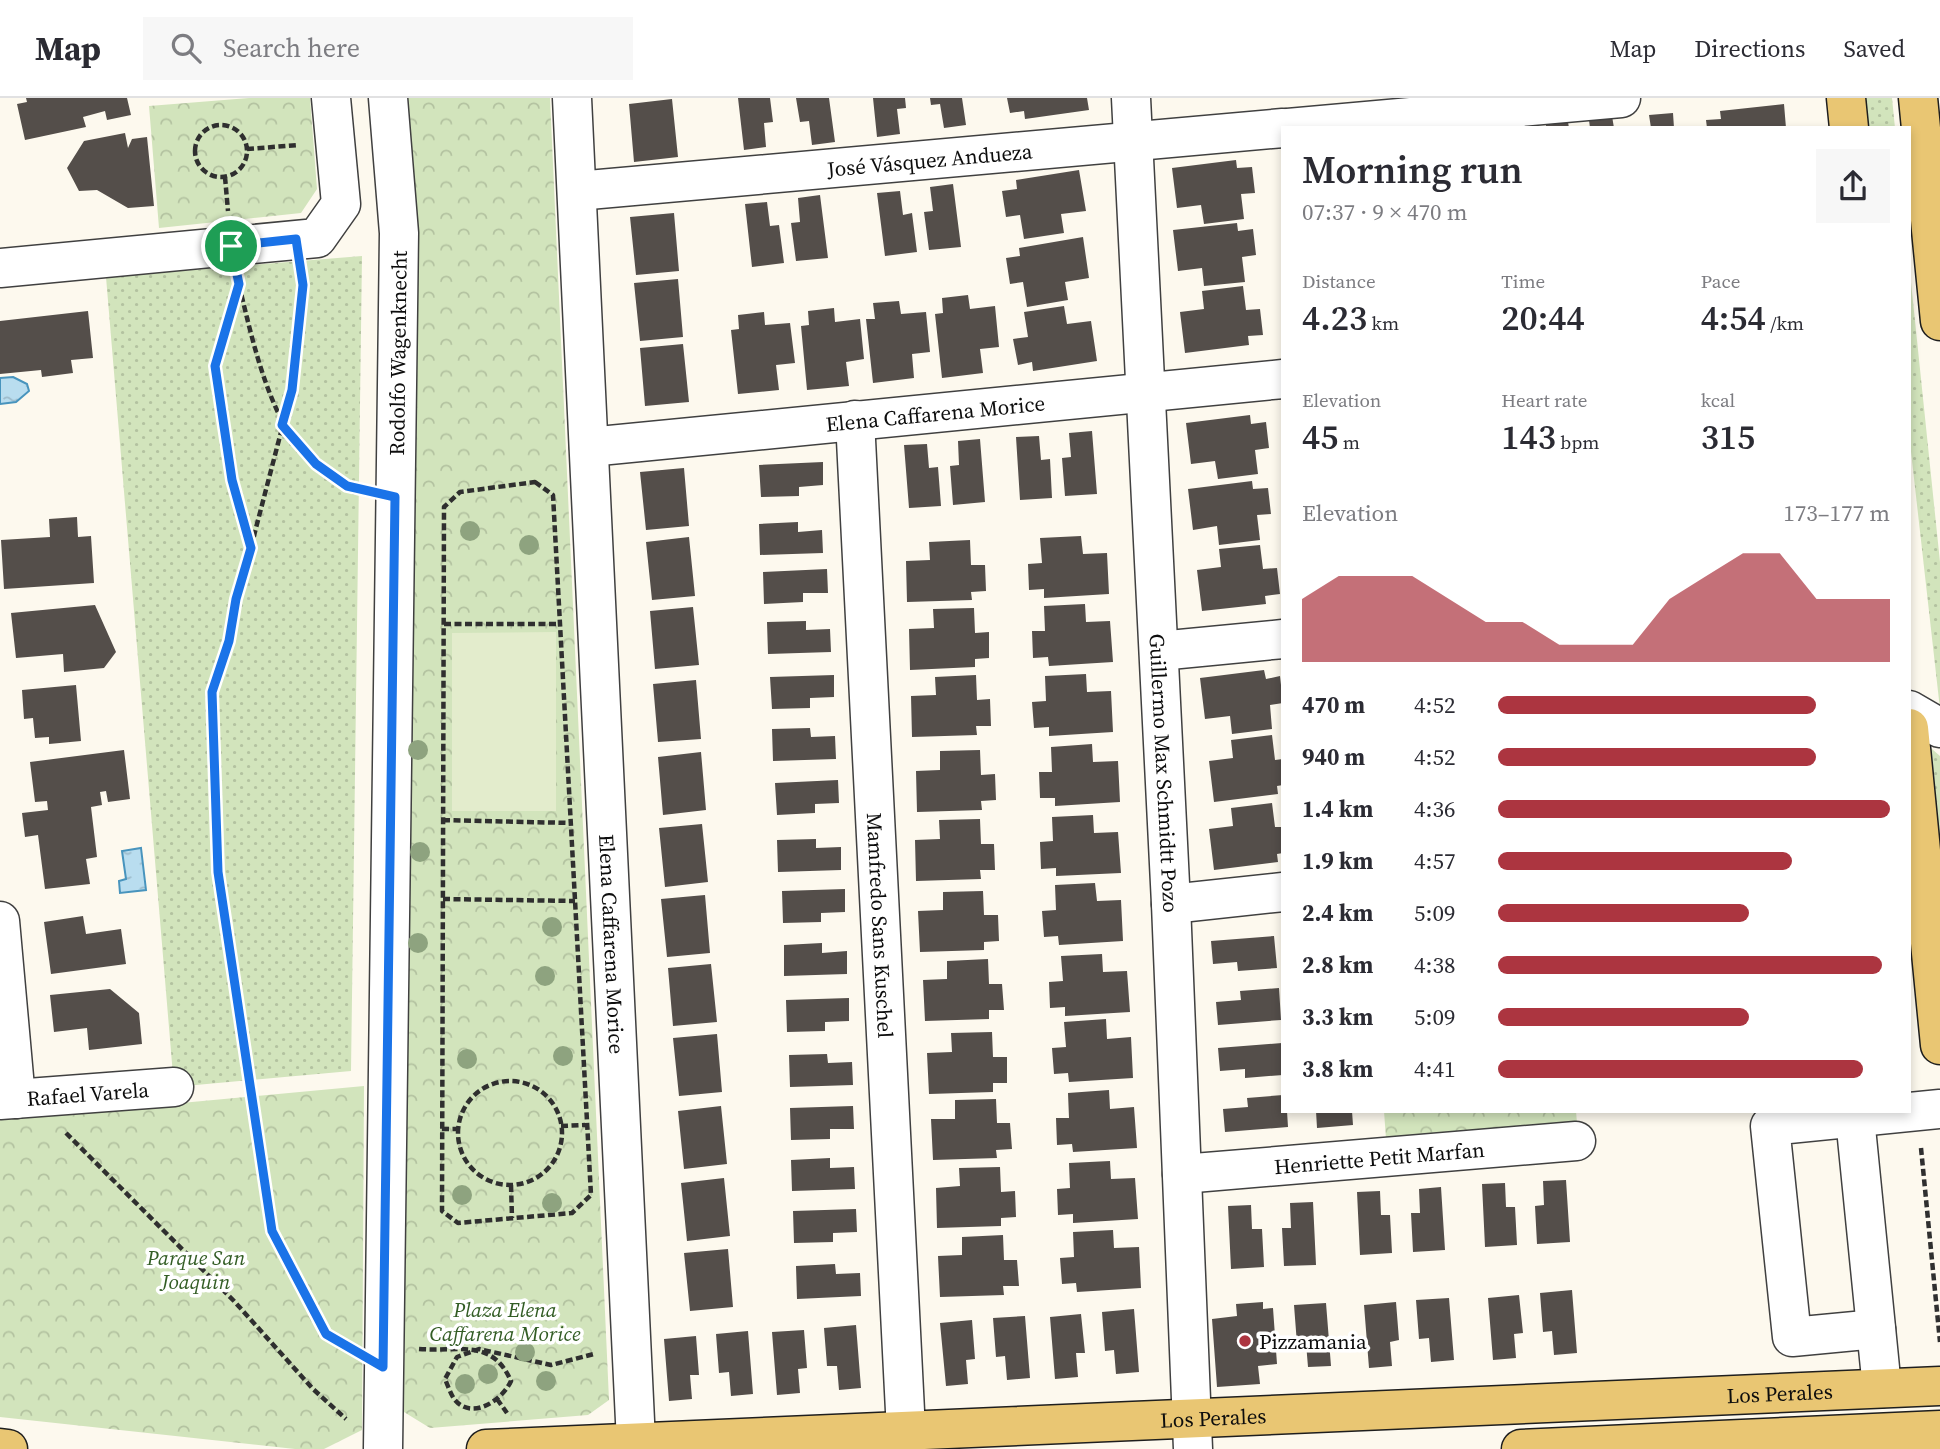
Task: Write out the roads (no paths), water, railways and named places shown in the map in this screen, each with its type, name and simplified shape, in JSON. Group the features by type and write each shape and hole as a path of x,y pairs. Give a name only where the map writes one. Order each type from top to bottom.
{"main road":[{"path":"1846,98 1849,126"},
{"path":"1918,98 1940,321"},
{"path":"1911,748 1940,1045"},
{"name":"Los Perales","path":"486,1449 906,1431 1192,1434 1940,1386"},
{"name":"Los Perales","path":"1521,1449 1704,1445 1940,1430"},
{"path":"0,1448 8,1449"}],"street":[{"path":"0,268 307,239 341,204 331,98"},
{"name":"Rodolfo Wagenknecht","path":"383,1449 399,233 388,98"},
{"name":"Elena Caffarena Morice","path":"572,98 636,1442"},
{"name":"Guillermo Max Schmidtt Pozo","path":"1131,98 1171,904 1192,1434"},
{"name":"José Vásquez Andueza","path":"1307,126 1621,98"},
{"name":"José Vásquez Andueza","path":"577,191 1281,128"},
{"name":"Elena Caffarena Morice","path":"589,447 1281,379"},
{"name":"Mamfredo Sans Kuschel","path":"855,421 906,1431"},
{"path":"1159,651 1281,639"},
{"path":"1911,711 1940,728"},
{"path":"1171,904 1281,892"},
{"path":"0,920 8,1100"},
{"name":"Rafael Varela","path":"8,1100 174,1087"},
{"path":"1911,1112 1929,1110"},
{"path":"1876,1329 1792,1338 1770,1126 1901,1113"},
{"path":"1855,1118 1882,1388"},
{"name":"Henriette Petit Marfan","path":"1182,1174 1576,1141"}],"water":[{"path":"13,377 27,384 29,391 16,402 0,404 0,378"},
{"path":"141,848 146,890 120,893 119,881 126,879 122,851"}],"place":[{"name":"Pizzamania","path":"1245,1341"}],"park label":[{"name":"Parque San Joaquin","path":"196,1269"},
{"name":"Plaza Elena Caffarena Morice","path":"505,1321"}]}
